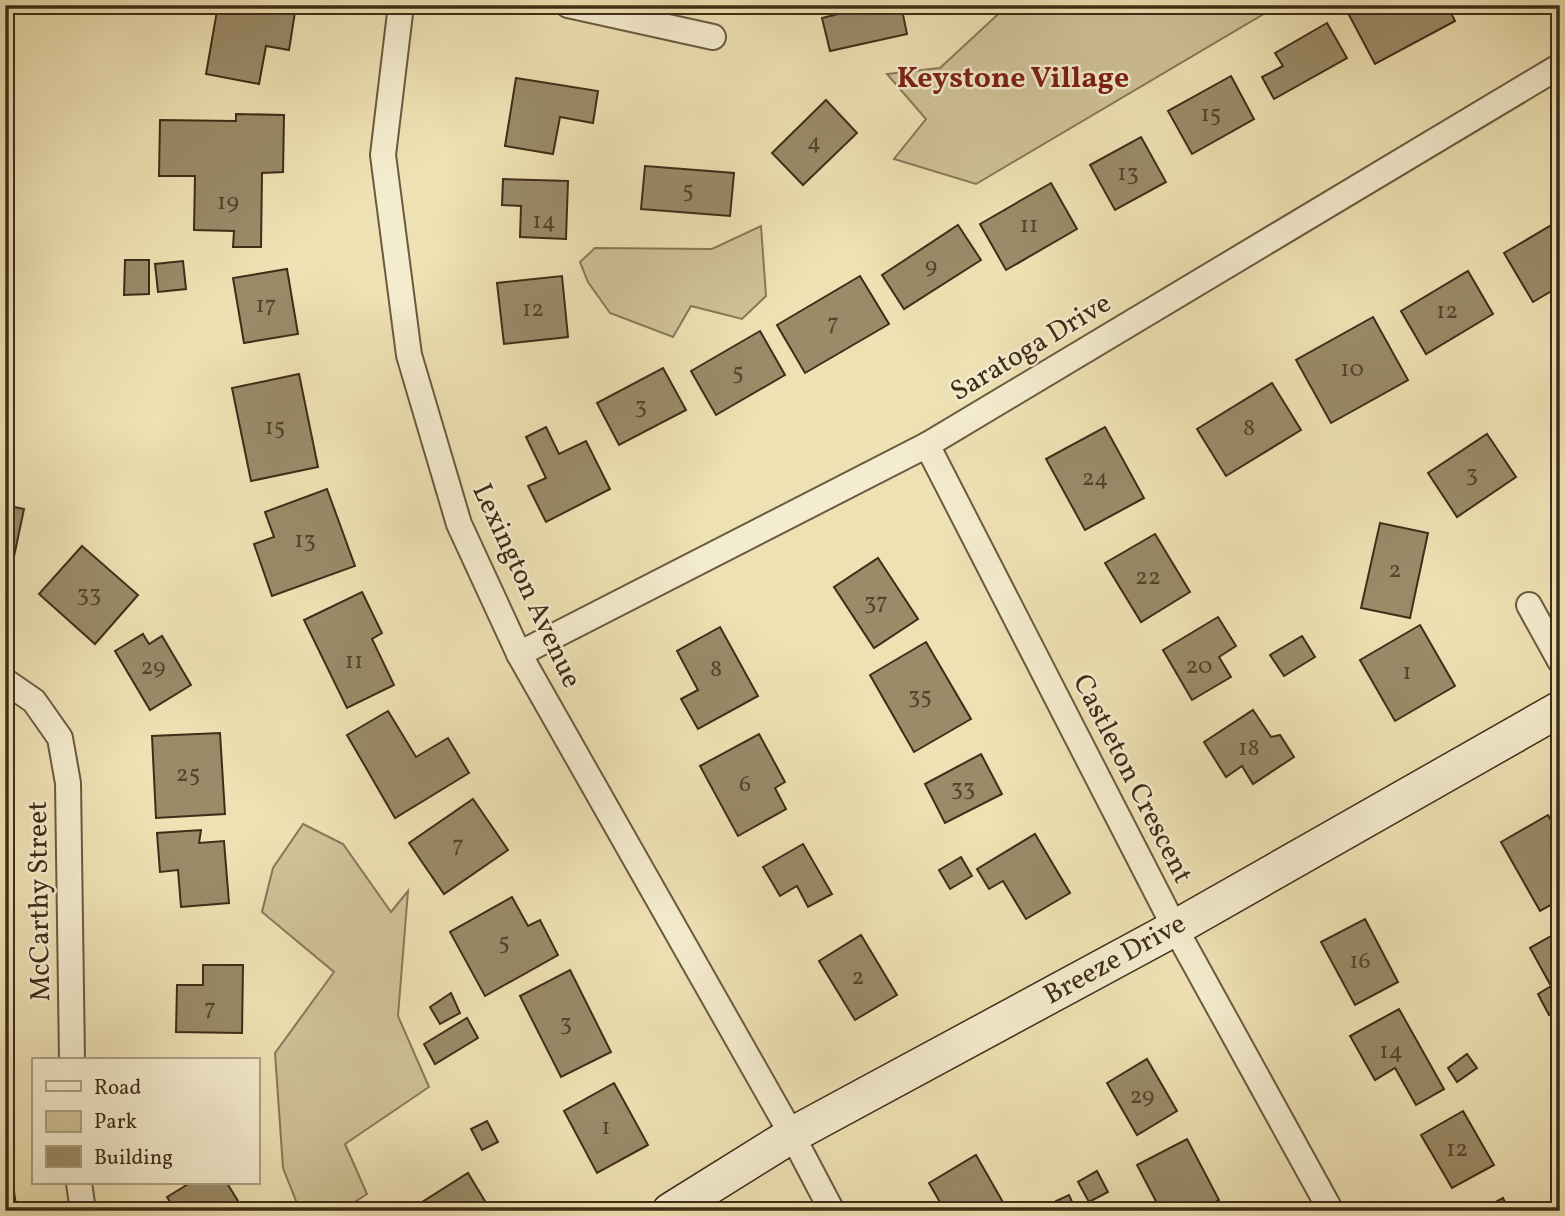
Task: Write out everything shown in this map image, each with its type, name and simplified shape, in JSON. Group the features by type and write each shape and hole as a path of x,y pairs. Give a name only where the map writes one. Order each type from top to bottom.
{"street":[{"name":"Lexington Avenue","path":"401,5 383,155 408,355 458,524 519,654 792,1135 832,1211"},
{"path":"568,5 713,37"},
{"name":"Saratoga Drive","path":"519,654 927,446 1560,66"},
{"name":"Castleton Crescent","path":"927,446 1175,928 1331,1211"},
{"path":"1529,604 1560,661"},
{"name":"McCarthy Street","path":"5,681 34,701 60,738 68,783 72,1058"},
{"name":"Breeze Drive","path":"670,1211 792,1135 1175,928 1560,709"},
{"path":"79,1184 83,1211"}],"green space":[{"path":"1008,5 1279,5 976,184 894,159 926,119 887,74 940,68"},
{"path":"761,226 766,296 742,319 691,306 673,337 610,313 588,282 580,262 595,248 712,249"},
{"path":"303,824 343,844 391,912 408,891 398,1016 429,1087 345,1144 367,1194 341,1211 300,1211 283,1168 275,1053 334,972 262,912 273,868"}],"building":[{"path":"218,5 256,5 295,12 289,50 266,46 259,84 206,74"},
{"path":"850,5 901,5 907,34 830,51 822,18 851,11"},
{"path":"1367,5 1447,5 1455,21 1375,64 1349,15"},
{"path":"1327,23 1347,58 1274,99 1262,77 1283,66 1275,53"},
{"path":"1231,76 1254,119 1192,154 1168,111"},
{"path":"516,78 598,91 593,123 560,117 553,154 505,146"},
{"path":"826,100 857,133 803,185 772,153"},
{"path":"236,114 284,115 283,172 262,173 261,247 233,247 234,231 194,230 195,176 159,176 160,120 236,121"},
{"path":"1141,137 1166,182 1115,210 1090,165"},
{"path":"645,166 734,173 730,216 641,209"},
{"path":"503,179 568,181 566,239 520,237 521,206 502,205"},
{"path":"1051,183 1077,229 1006,270 980,224"},
{"path":"1560,220 1560,286 1533,302 1504,253"},
{"path":"958,225 981,260 904,309 882,275"},
{"path":"125,260 149,260 149,294 124,295"},
{"path":"183,261 186,289 158,292 155,264"},
{"path":"287,269 298,334 244,343 233,278"},
{"path":"1468,271 1493,314 1426,354 1401,311"},
{"path":"562,276 568,337 504,344 497,283"},
{"path":"860,276 889,324 805,373 777,325"},
{"path":"1373,317 1408,380 1331,423 1296,360"},
{"path":"760,331 785,375 716,415 691,371"},
{"path":"663,368 686,410 619,445 597,403"},
{"path":"299,374 318,467 251,481 232,388"},
{"path":"1272,383 1301,430 1226,476 1197,429"},
{"path":"546,427 559,454 586,441 610,489 546,522 528,486 546,478 526,437"},
{"path":"1105,427 1144,498 1085,530 1046,459"},
{"path":"1487,434 1516,477 1457,517 1428,473"},
{"path":"327,489 355,566 272,596 254,544 274,537 265,512"},
{"path":"5,505 24,509 12,566 5,564"},
{"path":"1380,523 1428,533 1410,618 1361,608"},
{"path":"1155,534 1190,592 1141,622 1105,563"},
{"path":"82,546 138,595 95,644 39,594"},
{"path":"878,558 918,619 874,648 834,587"},
{"path":"362,592 382,633 372,639 394,685 347,708 304,620"},
{"path":"1218,617 1236,646 1219,657 1231,677 1192,700 1163,650"},
{"path":"1420,625 1455,686 1395,721 1360,660"},
{"path":"720,627 758,696 698,729 681,699 698,690 677,651"},
{"path":"143,634 149,644 162,636 191,685 150,710 115,651"},
{"path":"1302,636 1315,657 1284,676 1270,655"},
{"path":"926,642 971,719 914,752 870,675"},
{"path":"1253,710 1271,737 1280,735 1294,757 1253,784 1242,766 1226,777 1204,742"},
{"path":"388,711 416,757 448,738 469,773 395,818 347,735"},
{"path":"220,733 225,814 156,818 152,736"},
{"path":"759,734 785,782 775,788 786,809 738,836 700,766"},
{"path":"981,754 1002,794 945,823 925,784"},
{"path":"473,799 508,850 444,894 409,843"},
{"path":"1548,815 1560,836 1560,900 1540,911 1501,842"},
{"path":"201,830 199,843 224,841 229,903 181,907 178,870 160,872 157,833"},
{"path":"1035,834 1070,893 1026,919 1003,881 989,889 977,869"},
{"path":"803,844 832,894 808,907 797,886 780,896 763,867"},
{"path":"961,857 972,876 950,889 939,870"},
{"path":"512,897 528,926 540,920 558,955 485,996 450,932"},
{"path":"1365,919 1398,982 1355,1005 1321,942"},
{"path":"1560,931 1560,1010 1549,1015 1538,994 1551,986 1530,948"},
{"path":"861,935 897,995 855,1020 819,961"},
{"path":"203,965 243,965 242,1033 176,1032 177,985 203,985"},
{"path":"570,970 611,1052 561,1077 520,996"},
{"path":"451,993 460,1013 440,1024 430,1007"},
{"path":"1399,1009 1444,1089 1416,1105 1395,1068 1375,1080 1350,1036"},
{"path":"467,1018 478,1038 435,1064 424,1044"},
{"path":"1467,1054 1477,1068 1457,1082 1448,1068"},
{"path":"1147,1059 1177,1111 1137,1135 1107,1083"},
{"path":"614,1083 648,1145 597,1173 564,1111"},
{"path":"5,1087 11,1159 5,1159"},
{"path":"1463,1111 1494,1165 1452,1188 1421,1135"},
{"path":"487,1121 498,1142 482,1150 471,1129"},
{"path":"1187,1139 1219,1200 1199,1211 1161,1211 1137,1165"},
{"path":"976,1155 1008,1211 945,1211 929,1183"},
{"path":"1097,1171 1108,1192 1089,1202 1078,1182"},
{"path":"468,1173 491,1211 408,1211"},
{"path":"12,1179 17,1211 5,1211 5,1180"},
{"path":"188,1184 228,1184 244,1211 176,1211 167,1197"},
{"path":"1069,1195 1075,1209 1059,1211 1056,1201"},
{"path":"1503,1198 1509,1211 1480,1211"}],"district":[{"name":"Keystone Village","path":"1013,79"}]}
